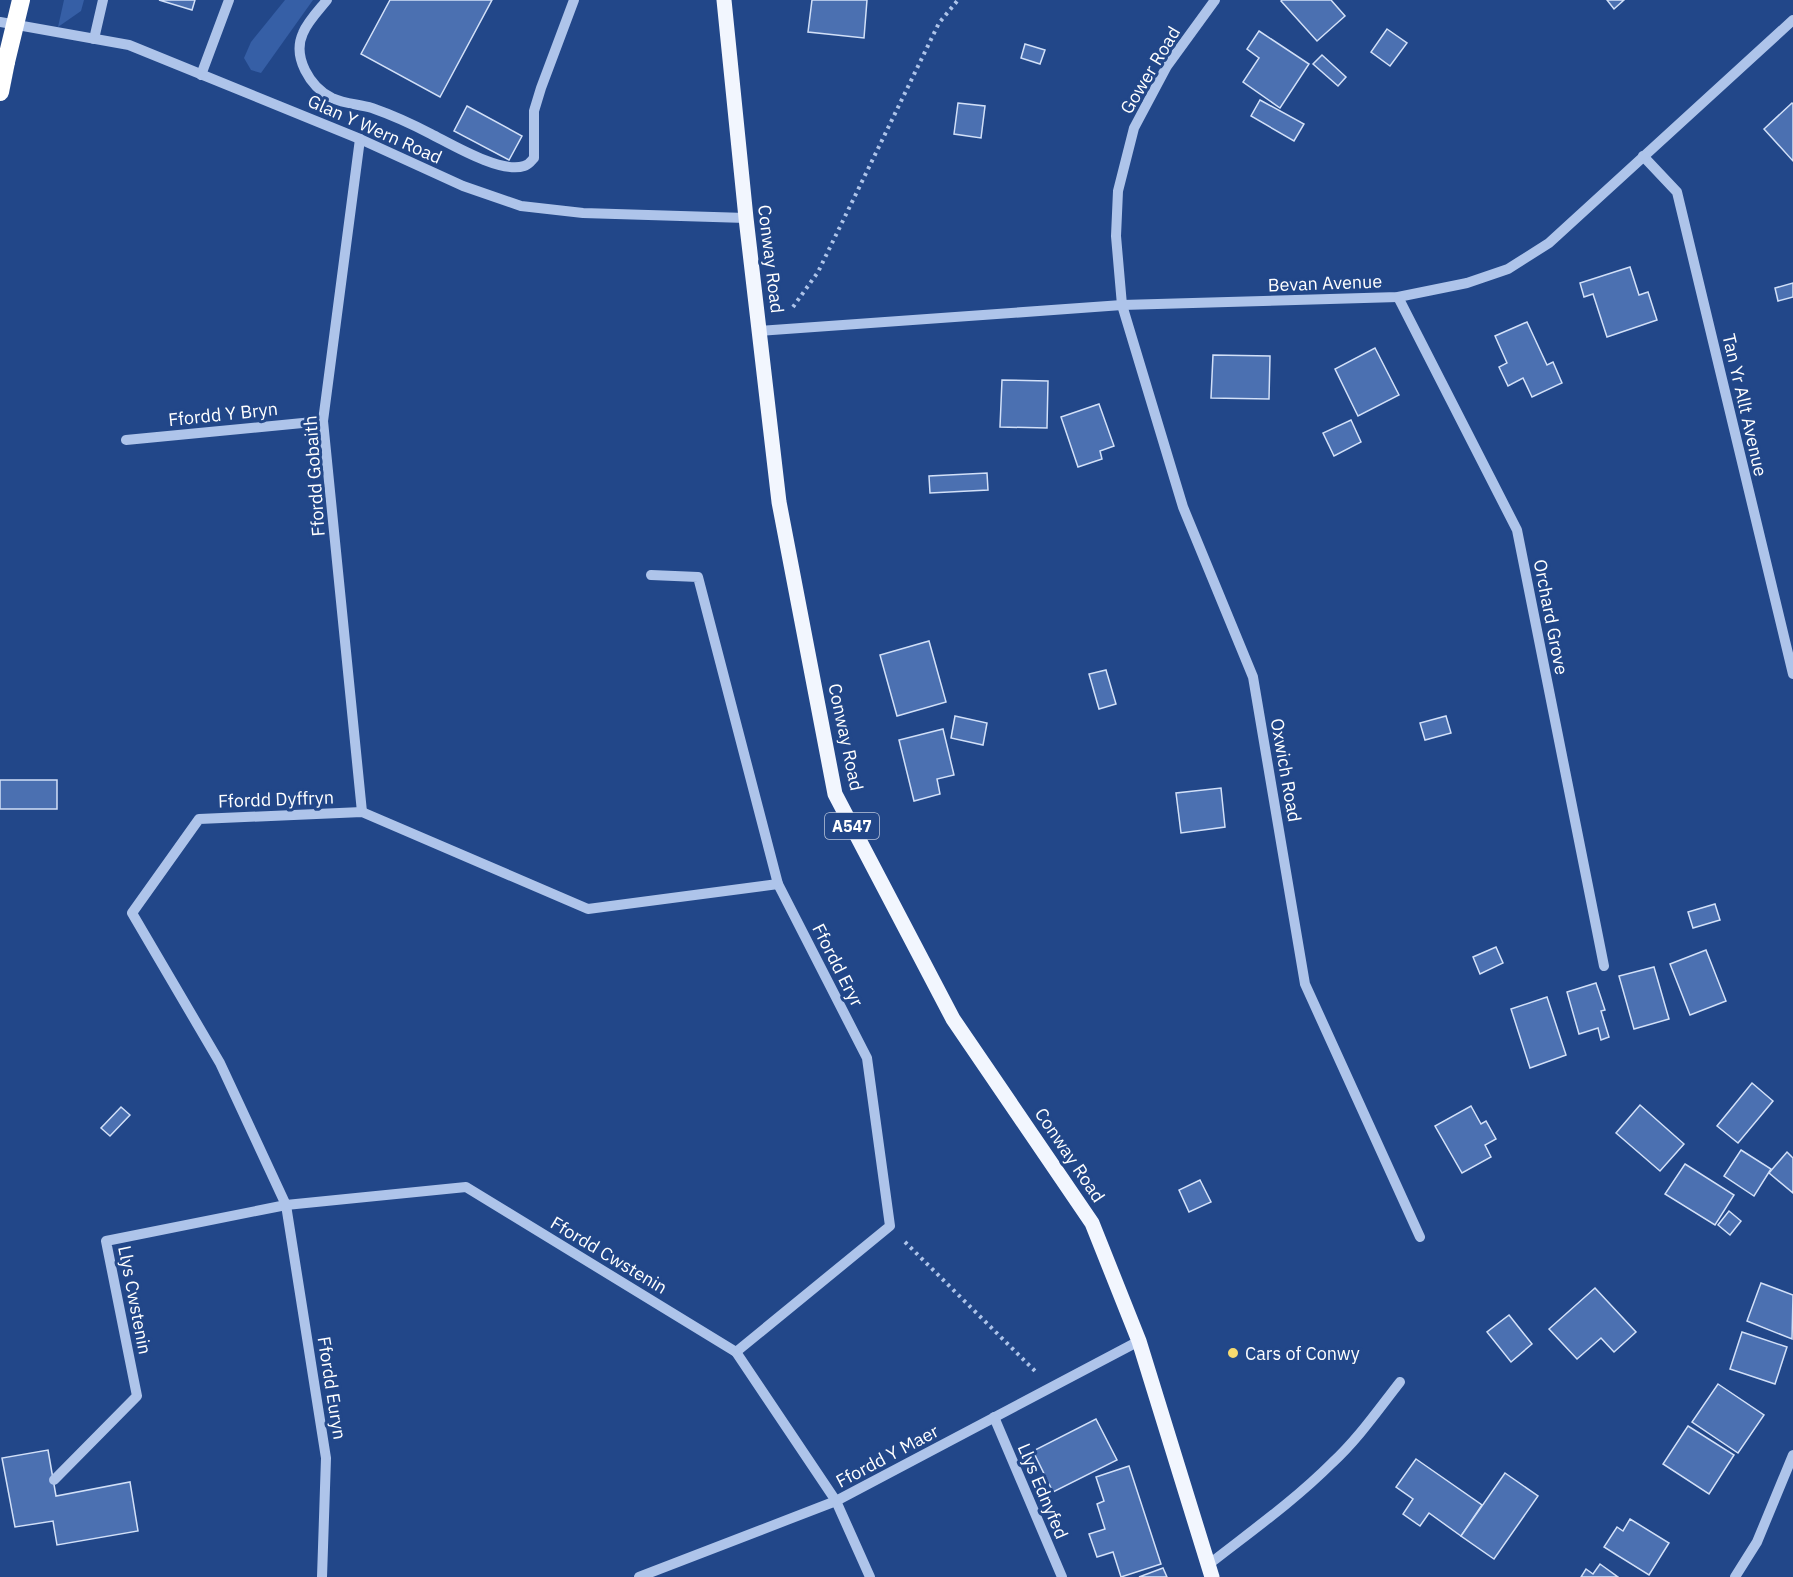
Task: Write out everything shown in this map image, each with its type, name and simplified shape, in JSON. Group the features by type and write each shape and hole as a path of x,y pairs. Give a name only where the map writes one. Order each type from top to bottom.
{"highway":[{"path":"0,92 21,0"}],"main road":[{"name":"Conway Road","path":"724,0 746,218 779,502 836,794 953,1019 1092,1223 1139,1341 1210,1571"}],"street":[{"path":"93,39 103,0"},
{"path":"201,75 229,0"},
{"path":"327,0 303,32 300,44 301,58 306,72 317,86 331,97 380,111 408,122 493,163 522,167 530,164 534,158 534,111 574,0"},
{"name":"Gower Road","path":"1122,305 1116,236 1118,190 1134,128 1167,66 1215,0"},
{"name":"Bevan Avenue","path":"760,331 1122,305 1398,297 1467,283 1508,269 1550,243 1793,20"},
{"name":"Glan Y Wern Road","path":"0,22 129,45 360,139 463,186 521,206 583,213 746,218"},
{"name":"Ffordd Gobaith","path":"360,139 324,421 362,812"},
{"name":"Tan Yr Allt Avenue","path":"1643,156 1677,192 1793,674"},
{"name":"Orchard Grove","path":"1398,297 1517,530 1604,966"},
{"name":"Oxwich Road","path":"1122,305 1183,507 1253,677 1305,984 1420,1236"},
{"name":"Ffordd Y Bryn","path":"126,440 324,421"},
{"name":"Ffordd Eryr","path":"651,575 698,577 778,884 867,1058 890,1226"},
{"name":"Ffordd Dyffryn","path":"286,1205 220,1063 132,914 199,819 362,812 588,909 778,884"},
{"name":"Ffordd Cwstenin","path":"286,1205 466,1187 736,1352 836,1501 870,1577"},
{"name":"Llys Cwstenin","path":"54,1480 137,1396 106,1241 286,1205"},
{"name":"Ffordd Euryn","path":"286,1205 326,1458 322,1577"},
{"path":"736,1352 890,1226"},
{"name":"Ffordd Y Maer","path":"639,1577 836,1501 1139,1341"},
{"path":"1210,1571 1333,1463 1362,1432 1400,1382"},
{"name":"Llys Ednyfed","path":"994,1417 1062,1577"},
{"path":"1735,1577 1757,1542 1793,1455"}],"path":[{"path":"776,330 818,272 939,23 958,0"},
{"path":"890,1226 1051,1387"}],"shaded area":[{"path":"64,0 84,0 81,11 58,27"},
{"path":"285,0 313,0 261,73 251,70 244,58 251,42"}],"building":[{"path":"159,0 195,0 192,10"},
{"path":"390,0 492,0 440,97 361,54"},
{"path":"812,0 867,0 864,38 808,32"},
{"path":"1282,0 1331,0 1345,16 1317,41"},
{"path":"1607,0 1624,0 1614,9"},
{"path":"1387,29 1407,43 1390,66 1371,52"},
{"path":"1259,31 1309,64 1280,108 1243,82 1259,58 1247,49"},
{"path":"1025,44 1045,50 1040,64 1021,58"},
{"path":"1322,55 1346,77 1338,86 1313,64"},
{"path":"1260,100 1304,124 1294,141 1251,116"},
{"path":"958,103 985,106 981,138 954,134"},
{"path":"1793,104 1793,161 1764,129"},
{"path":"467,106 522,136 509,160 454,131"},
{"path":"1630,267 1639,295 1648,292 1657,320 1607,337 1593,294 1584,297 1580,283"},
{"path":"1793,283 1793,297 1778,301 1775,288"},
{"path":"1527,322 1547,365 1553,362 1562,383 1532,397 1523,378 1508,386 1499,367 1507,363 1495,336"},
{"path":"1375,348 1399,395 1358,416 1335,369"},
{"path":"1213,355 1270,356 1269,399 1211,398"},
{"path":"1002,380 1048,381 1047,428 1000,427"},
{"path":"1099,404 1114,446 1100,451 1102,459 1078,467 1061,417"},
{"path":"1351,420 1361,442 1334,456 1323,433"},
{"path":"987,473 988,490 930,493 929,476"},
{"path":"929,641 946,702 897,716 880,655"},
{"path":"1106,670 1116,704 1099,709 1089,674"},
{"path":"955,716 987,723 983,745 951,738"},
{"path":"1446,716 1451,733 1425,740 1420,723"},
{"path":"943,729 954,775 937,779 940,794 914,801 899,740"},
{"path":"0,780 57,780 57,809 0,809"},
{"path":"1221,788 1225,827 1181,833 1176,793"},
{"path":"1715,904 1720,920 1693,928 1688,912"},
{"path":"1496,947 1503,963 1480,974 1473,957"},
{"path":"1706,950 1726,1001 1690,1015 1670,964"},
{"path":"1654,967 1669,1019 1634,1029 1619,976"},
{"path":"1596,983 1605,1010 1601,1011 1609,1037 1601,1040 1598,1028 1579,1034 1567,992"},
{"path":"1547,997 1566,1055 1530,1068 1511,1009"},
{"path":"1752,1083 1773,1101 1738,1143 1717,1126"},
{"path":"1640,1105 1684,1144 1660,1171 1616,1133"},
{"path":"1471,1106 1481,1124 1486,1121 1496,1139 1485,1145 1491,1157 1462,1173 1435,1126"},
{"path":"121,1107 130,1115 110,1136 101,1128"},
{"path":"1741,1150 1771,1169 1754,1196 1724,1176"},
{"path":"1787,1152 1793,1158 1793,1193 1769,1173"},
{"path":"1685,1164 1734,1195 1715,1225 1665,1194"},
{"path":"1200,1180 1211,1202 1189,1212 1179,1190"},
{"path":"1729,1211 1741,1221 1730,1235 1718,1225"},
{"path":"1761,1283 1793,1295 1792,1339 1747,1321"},
{"path":"1595,1288 1636,1332 1614,1352 1601,1338 1577,1359 1549,1329"},
{"path":"1509,1315 1532,1344 1511,1362 1487,1332"},
{"path":"1742,1332 1787,1347 1775,1384 1730,1369"},
{"path":"1718,1384 1764,1415 1738,1453 1692,1422"},
{"path":"1096,1419 1117,1460 1053,1492 1033,1451"},
{"path":"1688,1426 1734,1455 1709,1494 1663,1464"},
{"path":"48,1450 56,1496 130,1482 138,1531 57,1545 53,1521 15,1527 2,1458"},
{"path":"1416,1459 1482,1505 1461,1536 1429,1513 1420,1526 1403,1514 1413,1499 1396,1487"},
{"path":"1129,1466 1161,1564 1121,1577 1113,1552 1097,1557 1089,1534 1105,1529 1097,1504 1104,1501 1096,1477"},
{"path":"1505,1473 1538,1496 1494,1559 1461,1536"},
{"path":"1630,1519 1669,1543 1649,1575 1604,1547 1617,1527 1623,1531"},
{"path":"1600,1564 1618,1577 1581,1577 1586,1569 1593,1574"},
{"path":"1163,1568 1167,1577 1139,1577"}],"place":[{"name":"Cars of Conwy","path":"1233,1353"}]}
